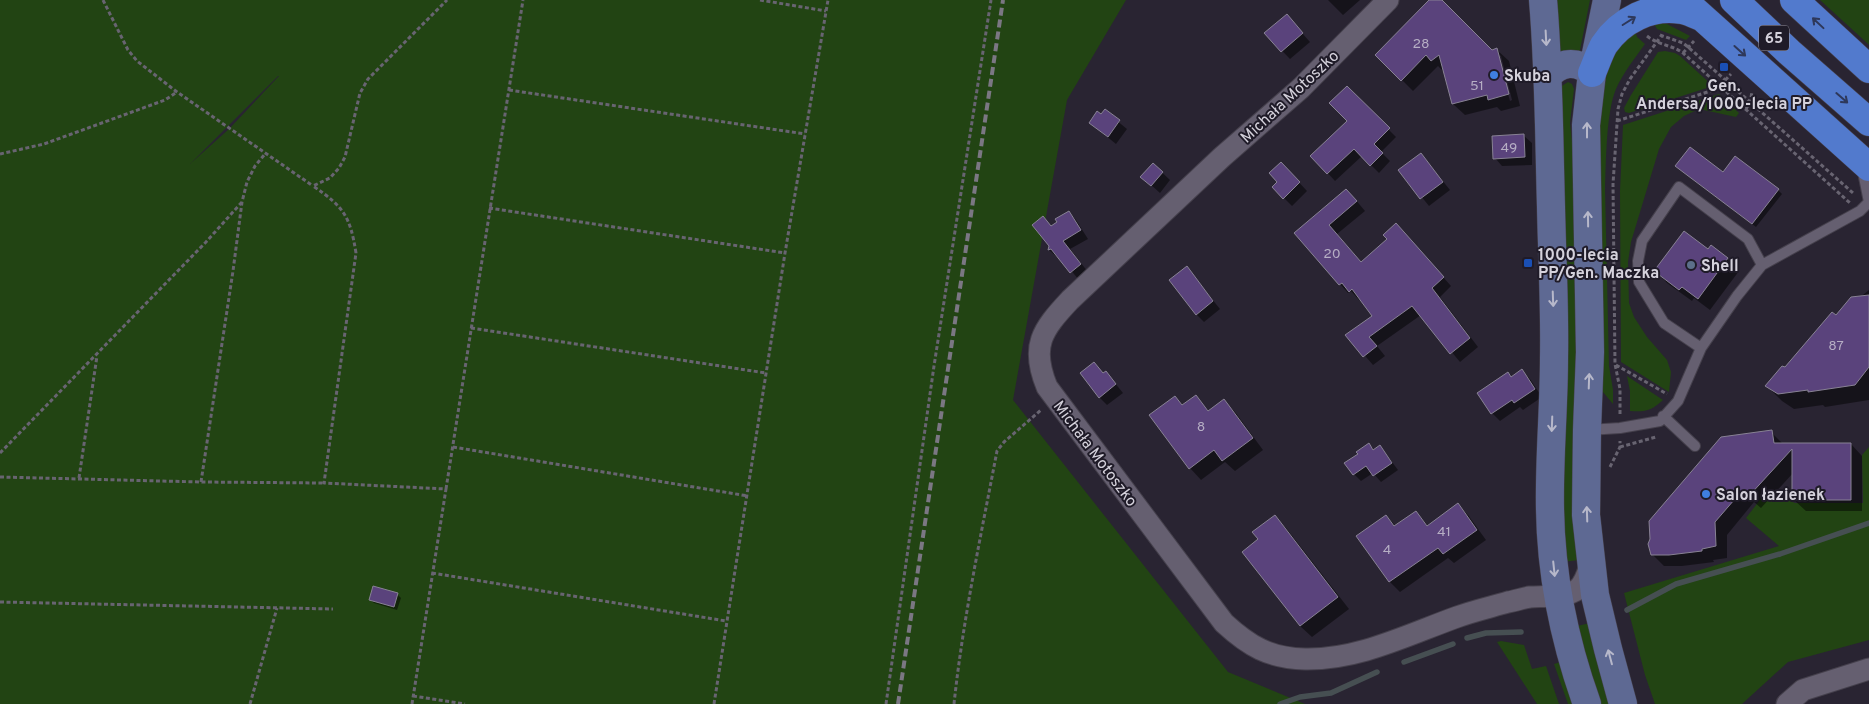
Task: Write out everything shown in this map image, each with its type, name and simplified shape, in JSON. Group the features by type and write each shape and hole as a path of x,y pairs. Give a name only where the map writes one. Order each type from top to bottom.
{"highway":[{"path":"1683,0 1699,29"},
{"name":"65","path":"1734,0 1869,122"},
{"name":"65","path":"1794,0 1869,69"},
{"path":"1592,74 1603,47 1624,24 1647,12 1681,10 1699,29 1864,163"}],"main road":[{"path":"1543,0 1547,77 1554,358 1550,509 1557,595 1563,629 1572,664 1587,704"},
{"path":"1607,0 1592,74 1586,124 1590,352 1586,515 1595,595 1623,704"},
{"path":"1547,77 1560,65 1568,63 1577,64 1592,74"}],"street":[{"name":"Michała Motoszko","path":"1388,0 1301,88 1222,157 1070,300 1049,324 1041,339 1038,357 1041,373 1047,387 1224,623 1243,640 1258,649 1302,659 1324,659 1361,652 1460,616 1528,598 1557,595 1578,589 1586,579 1591,562"},
{"path":"1787,704 1802,690 1869,669"}],"lane":[{"path":"1587,430 1620,428 1660,421 1678,401 1701,348 1737,296 1762,266 1866,205 1864,163"},
{"path":"1701,348 1664,323 1639,282 1638,261 1642,241 1679,187 1748,239 1762,266"},
{"path":"1663,416 1695,446"}],"path":[{"path":"103,0 128,50 137,61 177,92 330,198 344,210 352,229 356,253 324,483"},
{"path":"313,186 330,178 340,168 345,157 360,93 368,79 448,0"},
{"path":"412,704 523,0"},
{"path":"760,0 826,11"},
{"path":"714,704 785,254 828,0"},
{"path":"886,704 935,356 991,0"},
{"path":"1647,12 1654,31 1661,36 1683,43 1688,47 1866,205"},
{"path":"1682,53 1699,29"},
{"path":"1606,474 1620,447 1620,389 1615,364 1613,184 1617,121 1622,94 1630,79 1661,36"},
{"path":"1657,43 1679,50 1746,109 1866,205"},
{"path":"1617,121 1717,89 1731,74"},
{"path":"509,90 806,134"},
{"path":"0,154 44,144 165,100 177,92"},
{"path":"1746,109 1752,92"},
{"path":"201,482 242,202 247,182 265,154"},
{"path":"0,453 206,242 242,202"},
{"path":"489,208 785,254"},
{"path":"471,328 766,373"},
{"path":"79,479 97,355"},
{"path":"1615,364 1678,401"},
{"path":"954,704 971,585 998,450 1004,442 1056,398"},
{"path":"453,447 748,496"},
{"path":"0,477 324,483 446,489"},
{"path":"432,572 726,621"},
{"path":"0,602 333,608"},
{"path":"250,704 277,608"},
{"path":"413,696 465,704"}],"green space":[{"path":"0,0 1126,0 1067,100 1013,400 1228,672 1305,704 0,704","holes":["279,76 229,129 190,164"]},
{"path":"1554,0 1590,0 1579,55 1557,55"},
{"path":"1820,0 1869,0 1869,45 1867,43"},
{"path":"1653,22 1667,24 1690,36 1686,40 1657,29"},
{"path":"1635,30 1637,37 1645,44 1616,89 1610,111 1606,152 1605,189 1609,366 1613,404 1603,392 1600,381 1595,174 1600,110 1611,52"},
{"path":"1665,51 1680,56 1713,86 1629,113 1625,112 1624,108 1631,95 1658,52"},
{"path":"1568,82 1572,84 1574,89 1570,123 1576,180 1579,560 1563,562 1560,87"},
{"path":"1719,94 1739,113 1736,117 1699,109 1684,116 1671,127 1659,149 1631,242 1628,262 1629,303 1634,317 1647,337 1667,360 1671,372 1669,392 1621,362 1620,191 1623,125"},
{"path":"1627,376 1663,400 1648,410 1630,411 1630,391"},
{"path":"1869,447 1869,640 1788,662 1742,704 1655,704 1645,675 1624,593 1779,546 1746,518 1766,492 1795,503 1863,503 1862,455"},
{"path":"1590,623 1612,704 1596,704 1573,627"},
{"path":"1497,642 1524,645 1532,669 1546,666 1559,704 1537,704"},
{"path":"1561,662 1575,704 1568,704 1554,664"}],"building":[{"path":"1429,0 1442,0 1492,50 1497,48 1509,94 1488,100 1487,95 1452,104 1439,55 1431,61 1426,55 1401,81 1375,55"},
{"path":"1287,14 1303,33 1281,52 1264,33"},
{"path":"1347,86 1390,128 1374,144 1383,153 1370,166 1354,149 1327,174 1310,156 1347,121 1329,103"},
{"path":"1105,109 1120,120 1108,137 1089,123 1097,111 1101,114"},
{"path":"1524,134 1525,157 1493,159 1492,136"},
{"path":"1690,147 1723,172 1735,156 1779,189 1752,224 1675,166"},
{"path":"1421,153 1443,182 1420,199 1398,170"},
{"path":"1281,162 1300,182 1283,199 1272,187 1277,182 1269,173"},
{"path":"1153,163 1163,172 1151,186 1140,177"},
{"path":"1346,189 1357,201 1329,225 1361,262 1387,239 1383,235 1396,223 1444,277 1432,288 1470,338 1450,354 1412,306 1369,337 1377,346 1363,357 1345,335 1372,316 1352,289 1349,292 1342,283 1339,285 1294,233"},
{"path":"1069,211 1081,230 1063,241 1081,264 1070,273 1051,249 1048,250 1049,246 1032,225 1043,216 1051,226 1057,222 1055,219"},
{"name":"Shell","path":"1684,231 1708,249 1711,245 1728,258 1698,299 1682,287 1679,290 1654,271"},
{"path":"1187,266 1213,301 1196,315 1169,280"},
{"path":"1869,295 1869,367 1855,385 1778,394 1765,386 1782,366 1785,367 1832,312 1836,315 1851,297"},
{"path":"1094,362 1103,373 1106,371 1116,384 1099,398 1080,373"},
{"path":"1522,369 1535,389 1514,403 1512,400 1491,414 1477,393 1508,372 1511,377"},
{"path":"1196,395 1208,411 1224,399 1253,438 1222,461 1214,450 1189,469 1149,415 1175,396 1182,405"},
{"name":"Salon łazienek","path":"1772,430 1774,443 1851,443 1851,500 1792,500 1792,449 1748,497 1741,492 1715,522 1716,546 1702,549 1702,551 1651,555 1648,544 1650,539 1649,521 1721,437"},
{"path":"1369,443 1373,450 1380,445 1392,463 1373,476 1366,466 1353,475 1344,463 1358,454 1356,452"},
{"path":"1458,503 1477,530 1443,554 1438,548 1389,582 1356,536 1386,515 1394,526 1416,511 1427,526"},
{"path":"1275,515 1338,597 1300,626 1242,552 1258,539 1252,532"},
{"path":"373,586 398,593 394,607 369,600"}],"waterway":[{"path":"1627,610 1676,584 1780,554 1869,523"},
{"path":"1467,638 1486,633 1521,632"},
{"path":"1404,662 1453,644"},
{"path":"1280,704 1300,697 1331,693 1377,672"}],"railway":[{"path":"898,704 1003,0"}],"place":[{"name":"Gen. Andersa/1000-lecia PP","path":"1724,67"},
{"name":"Skuba","path":"1494,75"},
{"name":"1000-lecia PP/Gen. Maczka","path":"1528,263"},
{"name":"Shell","path":"1691,265"},
{"name":"Salon łazienek","path":"1706,494"}]}
